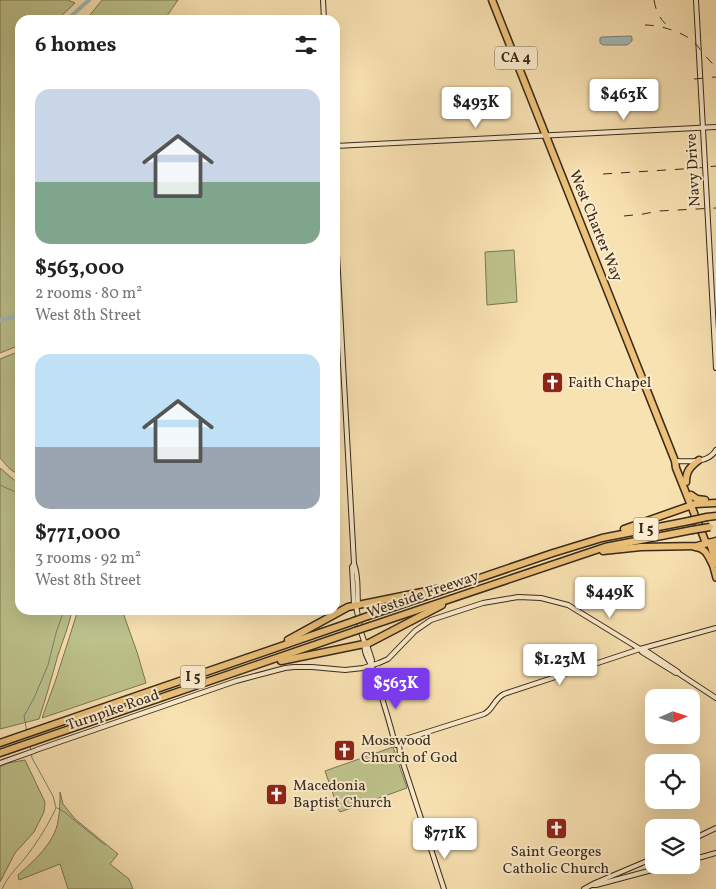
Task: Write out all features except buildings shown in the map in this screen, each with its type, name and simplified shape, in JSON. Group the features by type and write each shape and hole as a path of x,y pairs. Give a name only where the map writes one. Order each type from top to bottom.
{"highway":[{"name":"West Charter Way","path":"492,0 675,461 676,468 712,543"},
{"path":"686,482 689,468 698,460"},
{"name":"West Charter Way","path":"675,461 680,466 688,494"},
{"path":"678,510 685,503 688,494 697,499 714,501 716,503"},
{"path":"602,538 693,504 716,503"},
{"name":"Westside Freeway","path":"0,742 553,553 602,538 716,516"},
{"name":"Westside Freeway","path":"0,755 35,741 254,665 577,555 605,547 713,526"},
{"path":"577,555 631,548 697,546 712,543 714,547 714,562"},
{"path":"684,546 703,549 714,562"},
{"path":"340,611 348,607 461,585"},
{"path":"254,665 365,644 466,593"},
{"path":"253,656 292,638 333,615"}],"main road":[{"path":"714,562 716,576"}],"street":[{"path":"323,0 324,15"},
{"name":"Navy Drive","path":"696,0 716,368"},
{"path":"340,146 716,127"},
{"path":"340,309 354,564 358,603 356,606"},
{"path":"675,461 698,460 713,456 716,450"},
{"path":"354,564 352,567 354,604 360,627 444,889"},
{"path":"352,578 356,571"},
{"path":"352,578 357,585"},
{"name":"Turnpike Road","path":"0,763 256,675 306,666 352,670 379,663 388,659 415,631 431,620 474,605 518,597 541,598 568,605 640,649 645,650 716,698"},
{"path":"397,742 484,714 488,712 497,698 504,694 640,649 716,628"},
{"path":"700,836 716,828"},
{"path":"700,857 716,853"},
{"path":"584,889 645,862"},
{"path":"593,885 645,872"}],"green space":[{"path":"0,0 68,0 75,3 62,15 15,15 15,347 0,353"},
{"path":"102,0 178,0 168,15 90,15"},
{"path":"514,250 517,302 487,305 485,252"},
{"path":"15,353 15,472 0,458 0,359"},
{"path":"0,468 15,481 15,615 71,615 39,719 0,729"},
{"path":"76,615 124,615 146,683 42,718"},
{"path":"393,747 407,788 340,812 325,771"},
{"path":"25,760 45,802 44,812 34,832 15,853 0,882 0,767 8,763"},
{"path":"60,792 63,804 75,819 118,854 110,864 129,879 133,889 68,889 60,864 19,880 18,875 37,857 53,836 59,817"}],"water":[{"path":"631,36 632,41 627,45 603,45 600,43 600,38 602,37"}],"waterway":[{"path":"72,15 89,0"},
{"path":"0,320 15,317"},
{"path":"0,485 15,492"},
{"path":"27,732 24,716 48,665 62,615"},
{"path":"2,889 38,840 56,808 53,796 32,758 30,745"},
{"path":"57,808 105,845"}],"railway":[{"path":"654,0 660,16 672,29"},
{"path":"645,25 658,26 685,36 695,43 716,67"},
{"path":"694,79 716,77"},
{"path":"603,174 716,166"},
{"path":"624,216 659,211 716,208"}],"place":[{"name":"Faith Chapel","path":"552,383"},
{"name":"Mosswood Church of God","path":"345,750"},
{"name":"Macedonia Baptist Church","path":"277,795"},
{"name":"Saint Georges Catholic Church","path":"556,829"}]}
